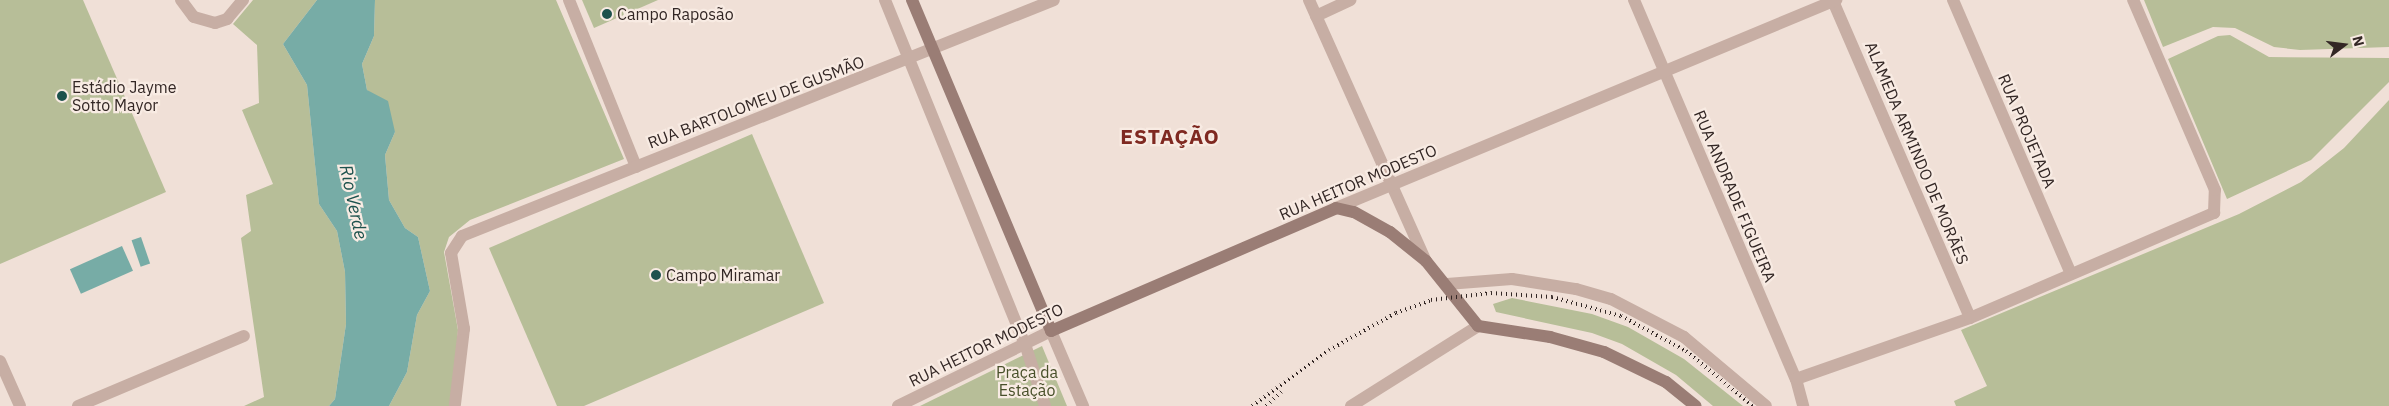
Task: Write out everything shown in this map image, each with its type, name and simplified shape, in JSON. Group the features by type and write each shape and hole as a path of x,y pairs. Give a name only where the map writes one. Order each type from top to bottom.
{"main road":[{"path":"912,0 1051,331"},
{"path":"1336,208 1354,212 1390,232 1426,260 1447,284 1478,326 1550,337 1604,352 1666,382 1696,406"},
{"name":"RUA HEITOR MODESTO","path":"1051,331 1336,208"}],"street":[{"path":"181,0 194,17 215,23 227,19 243,0"},
{"name":"RUA BARTOLOMEU DE GUSMÃO","path":"569,0 636,167 909,60 1054,0"},
{"path":"885,0 1024,344 1045,406"},
{"path":"1309,0 1426,260"},
{"path":"1316,16 1350,0"},
{"name":"RUA ANDRADE FIGUEIRA","path":"1634,0 1796,379 1803,406"},
{"name":"RUA PROJETADA","path":"1953,0 2071,274"},
{"path":"1796,379 1970,318 2206,217 2217,205 2215,190 2133,0"},
{"name":"RUA HEITOR MODESTO","path":"1336,208 1835,1"},
{"name":"ALAMEDA ARMINDO DE MORÃES","path":"1835,1 1970,318"},
{"path":"455,404 464,329 451,253 455,244 473,230 636,167"},
{"path":"1447,284 1520,280 1611,299 1684,338 1766,406"},
{"path":"1352,406 1478,326"},
{"path":"1051,331 1083,406"},
{"name":"RUA HEITOR MODESTO","path":"898,406 1051,331"},
{"path":"78,406 244,336"},
{"path":"0,361 20,406"}],"green space":[{"name":"Estádio Jayme Sotto Mayor","path":"0,0 83,0 166,192 0,264"},
{"path":"253,0 317,0 283,44 307,85 319,204 337,231 345,272 346,324 335,399 329,406 244,406 264,397 241,238 251,231 246,195 273,184 242,110 259,103 257,45 233,24"},
{"path":"375,0 556,0 624,159 470,220 449,237 444,252 458,330 452,406 389,406 407,372 417,315 430,291 418,237 405,228 389,200 385,155 395,132 367,90 362,64 374,36"},
{"name":"Campo Raposão","path":"582,0 658,0 594,28"},
{"path":"2144,0 2389,0 2389,47 2300,50 2274,47 2235,28 2213,27 2163,47"},
{"path":"2230,35 2269,57 2389,58 2389,82 2311,160 2227,199 2168,59 2218,36"},
{"path":"2389,100 2389,406 1956,406 1954,401 1987,386 1961,330 2239,214 2301,182 2344,148"},
{"name":"Campo Miramar","path":"752,134 824,303 584,406 557,406 489,248"},
{"path":"1512,298 1592,314 1628,327 1684,359 1743,406 1713,406 1676,375 1622,344 1592,333 1496,312 1493,304"},
{"name":"Praça da Estação","path":"1042,346 1067,406 920,406"}],"water":[{"name":"Rio Verde","path":"317,0 375,0 374,36 362,64 367,90 388,101 395,132 385,155 389,200 405,228 418,237 430,291 417,315 407,372 389,406 329,406 335,399 346,324 345,272 337,231 319,204 307,85 283,44"},
{"path":"141,237 150,263 141,267 132,240"},
{"path":"122,246 133,271 81,294 70,269"}],"railway":[{"path":"1252,406 1329,350 1396,313 1431,300 1491,293 1552,297 1621,316 1686,351 1753,406"},
{"path":"1266,406 1281,392"}],"place":[{"name":"Campo Raposão","path":"607,14"},
{"name":"Estádio Jayme Sotto Mayor","path":"62,96"},
{"name":"Campo Miramar","path":"656,275"}],"district":[{"name":"ESTAÇÃO","path":"1170,136"}]}
